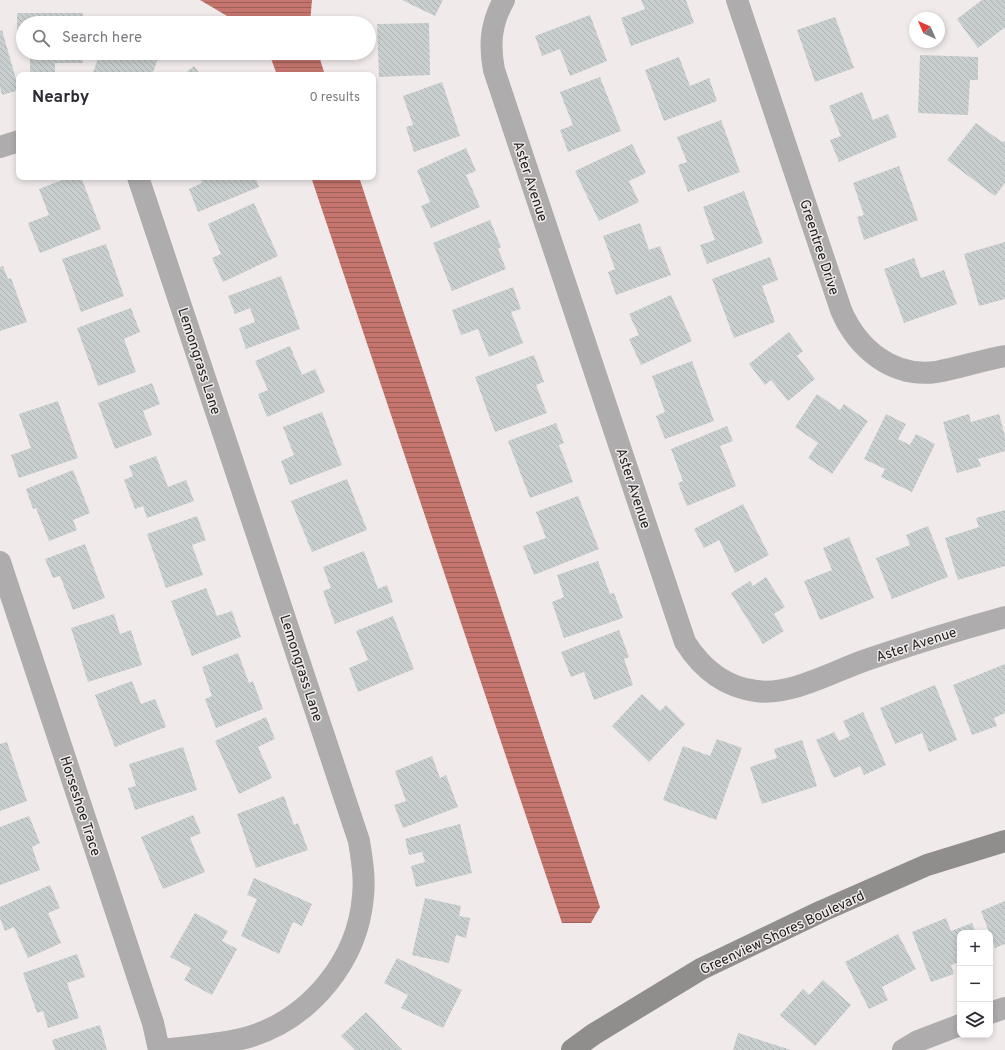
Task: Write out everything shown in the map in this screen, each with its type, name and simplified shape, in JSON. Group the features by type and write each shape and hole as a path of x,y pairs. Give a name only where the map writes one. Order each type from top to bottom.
{"street":[{"name":"Aster Avenue","path":"504,0 493,26 491,56 494,70 685,642 693,655 703,666 728,684 758,691 773,691 788,689 865,660 951,632 1005,617"},
{"name":"Greentree Drive","path":"738,0 841,310 855,337 878,358 906,370 921,372 936,372 1005,356"},
{"path":"0,148 16,142"},
{"name":"Lemongrass Lane","path":"139,180 359,842 364,869 363,896 356,929 349,949 336,973 318,994 298,1012 274,1026 249,1037 160,1050"},
{"name":"Horseshoe Trace","path":"0,562 153,1023 160,1050"},
{"name":"Greenview Shores Boulevard","path":"572,1050 594,1034 722,959 927,865 1005,841"},
{"path":"993,1012 1005,1008"},
{"path":"903,1050 918,1041 957,1025"}],"shaded area":[{"path":"200,0 312,0 311,16 227,16"},
{"path":"272,60 320,60 324,72 276,72"},
{"path":"312,180 360,180 600,907 591,923 562,923"}],"building":[{"path":"402,0 443,0 435,16"},
{"path":"641,0 686,0 694,23 631,46 621,18 645,9"},
{"path":"982,0 1005,0 1005,30 1004,28 978,48 957,19"},
{"path":"17,13 83,13 83,16 17,16"},
{"path":"590,15 607,61 570,76 560,49 542,56 535,36"},
{"path":"835,17 854,68 815,82 797,30"},
{"path":"429,23 430,75 379,77 377,24"},
{"path":"2,30 16,79 16,91 2,95 0,87 0,31"},
{"path":"920,55 978,57 978,80 970,80 968,115 918,113"},
{"path":"679,57 690,86 709,78 717,101 664,121 645,70"},
{"path":"30,60 83,60 83,63 55,63 55,72 30,72"},
{"path":"97,60 157,60 153,72 93,72"},
{"path":"194,66 199,72 187,72"},
{"path":"600,77 621,131 568,152 560,130 573,125 560,92"},
{"path":"442,82 460,136 414,152 406,127 413,125 403,96"},
{"path":"862,92 873,120 888,114 897,137 839,162 830,140 841,136 829,106"},
{"path":"721,120 740,172 688,192 678,165 687,162 677,137"},
{"path":"976,123 1002,142 1005,141 1005,183 995,196 947,160"},
{"path":"632,144 646,173 629,181 639,202 599,221 575,171"},
{"path":"466,148 476,171 466,175 480,207 431,228 421,206 430,202 417,170"},
{"path":"899,166 918,220 864,240 857,217 864,215 853,183"},
{"path":"62,180 82,180 101,229 40,253 28,223 49,215 39,189"},
{"path":"201,180 256,180 259,187 198,212 189,189 202,183"},
{"path":"744,191 763,243 707,264 700,245 715,240 703,207"},
{"path":"254,203 278,256 223,282 212,258 221,254 208,224"},
{"path":"490,220 501,247 498,249 506,269 452,291 433,243"},
{"path":"640,223 649,250 660,246 671,275 616,295 608,272 615,269 603,236"},
{"path":"1005,242 1005,299 979,306 964,254"},
{"path":"106,244 124,296 81,312 62,259"},
{"path":"770,257 778,280 762,286 775,322 734,338 712,279"},
{"path":"914,258 921,278 944,270 957,304 904,323 884,269"},
{"path":"3,266 8,279 11,278 27,322 0,331 0,267"},
{"path":"281,276 300,329 246,349 239,328 255,322 250,308 235,314 228,296"},
{"path":"513,287 521,309 511,312 523,343 489,357 478,329 461,335 452,310"},
{"path":"671,295 692,341 641,365 629,339 639,335 629,314"},
{"path":"131,308 140,332 124,339 136,372 98,386 77,328"},
{"path":"789,332 803,351 797,356 815,379 788,401 771,380 765,385 749,364"},
{"path":"290,346 302,375 315,369 325,392 267,417 258,394 268,390 255,361"},
{"path":"534,355 544,382 536,385 547,413 495,432 475,377"},
{"path":"692,361 714,421 665,439 656,416 665,412 652,376"},
{"path":"152,383 160,404 143,411 152,435 115,449 98,403"},
{"path":"817,394 840,410 844,404 868,421 832,474 808,458 818,443 795,427"},
{"path":"58,401 78,458 19,478 11,455 31,448 19,414"},
{"path":"322,412 342,465 290,485 281,461 294,455 283,427"},
{"path":"886,414 906,424 898,439 910,445 916,434 935,444 912,492 881,477 885,469 864,459"},
{"path":"969,414 971,422 999,414 1005,436 1005,451 978,459 981,466 957,473 943,422"},
{"path":"556,423 564,443 559,445 573,482 530,498 508,441"},
{"path":"727,426 733,441 720,446 736,486 687,506 678,483 683,481 671,449"},
{"path":"156,456 168,487 186,480 194,501 147,518 143,506 135,509 124,480 133,476 129,466"},
{"path":"73,470 90,513 73,520 77,530 49,541 36,508 33,509 26,489"},
{"path":"347,479 367,530 312,552 291,501"},
{"path":"578,496 599,549 534,575 523,546 546,538 536,512"},
{"path":"743,504 769,555 735,573 719,540 704,548 694,529"},
{"path":"1005,510 1005,566 958,580 945,538 979,527 976,518"},
{"path":"197,516 206,540 192,545 203,575 166,588 147,534"},
{"path":"928,526 948,577 892,599 876,558 910,545 906,535"},
{"path":"849,537 874,598 820,620 804,581 832,570 823,548"},
{"path":"85,544 105,598 73,610 60,576 53,578 45,559"},
{"path":"364,551 378,589 387,585 393,602 335,624 323,591 331,588 323,567"},
{"path":"598,561 610,594 614,593 623,618 564,638 552,602 564,597 557,575"},
{"path":"766,577 785,607 774,614 784,631 763,644 731,593 750,581 753,586"},
{"path":"206,588 217,616 232,611 241,637 192,656 171,601"},
{"path":"114,614 120,634 131,630 142,665 88,682 71,628"},
{"path":"393,616 414,669 358,692 349,668 368,660 356,631"},
{"path":"619,630 629,657 624,659 633,685 594,700 584,672 571,677 561,652"},
{"path":"238,653 249,683 253,681 263,709 216,728 205,699 212,696 202,667"},
{"path":"1005,664 1005,713 994,718 997,726 972,735 953,685"},
{"path":"132,681 141,704 155,699 166,727 115,747 95,695"},
{"path":"935,685 957,740 929,752 922,733 895,744 880,708"},
{"path":"642,694 660,711 666,705 685,724 649,762 612,726"},
{"path":"863,712 886,765 864,775 860,766 834,778 816,740 834,732 839,741 850,736 843,721"},
{"path":"266,717 275,739 258,747 272,778 239,794 215,741"},
{"path":"717,739 742,748 716,820 663,800 683,746 710,756"},
{"path":"802,740 817,786 762,804 750,767 777,758 774,749"},
{"path":"7,742 27,801 0,811 0,744"},
{"path":"183,747 197,790 135,810 128,788 136,786 129,764"},
{"path":"432,756 440,778 446,775 458,807 403,828 394,805 406,801 395,771"},
{"path":"284,796 294,825 298,823 308,850 256,868 237,814"},
{"path":"193,815 201,833 190,838 205,872 163,889 141,837"},
{"path":"29,816 40,843 32,847 40,870 0,885 0,827"},
{"path":"460,824 472,873 416,887 411,866 425,862 422,852 409,855 405,839"},
{"path":"254,878 312,904 302,926 293,922 279,954 241,936 257,899 247,895"},
{"path":"50,885 60,908 48,913 61,943 28,958 14,927 5,931 0,918 0,907"},
{"path":"425,898 461,906 459,916 470,918 466,938 456,935 449,963 412,955"},
{"path":"1005,901 1005,944 995,948 993,943 993,930 988,930 981,911"},
{"path":"195,913 228,931 222,941 237,949 212,995 184,980 191,968 170,957"},
{"path":"946,918 951,931 972,923 975,930 957,930 957,963 951,965 954,974 931,982 912,932"},
{"path":"898,934 916,969 882,987 888,1000 869,1009 845,962"},
{"path":"77,954 85,977 67,983 79,1018 48,1028 43,1011 37,1013 23,973"},
{"path":"397,958 462,990 443,1028 401,1008 408,995 384,983"},
{"path":"823,980 851,1005 815,1046 780,1015 803,989 809,995"},
{"path":"366,1012 402,1050 355,1050 341,1036"},
{"path":"100,1025 107,1050 55,1050 52,1040"},
{"path":"738,1033 791,1050 733,1050"}]}
